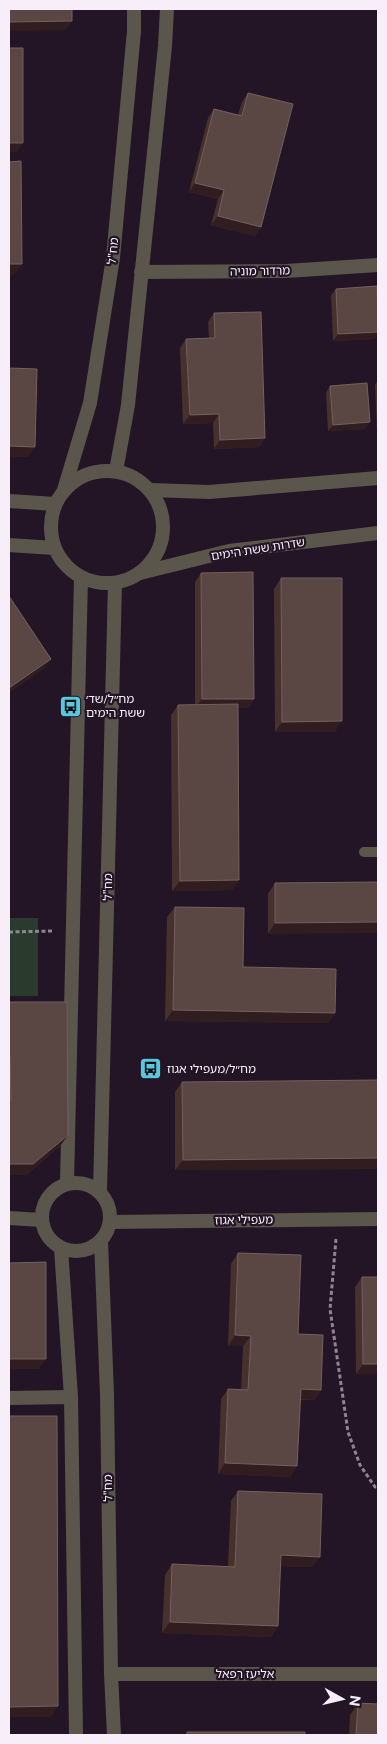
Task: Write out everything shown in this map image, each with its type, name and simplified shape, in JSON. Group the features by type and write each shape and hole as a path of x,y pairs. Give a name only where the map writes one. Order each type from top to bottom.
{"street":[{"name":"מח\"ל","path":"64,490 90,404 113,258 134,31 134,9"},
{"path":"116,471 128,405 165,46 167,9"},
{"name":"מרדור מוניה","path":"141,272 286,271 378,265"},
{"path":"97,471 116,471 134,478 150,490 159,506 163,524 161,543 153,560 140,573 128,580 115,583 98,583 81,577 65,565 54,548 51,518 55,504 64,490 79,478 97,471"},
{"path":"150,490 209,492 378,478"},
{"path":"9,501 55,504"},
{"name":"שדרות ששת הימים","path":"140,573 229,551 378,532"},
{"path":"9,545 54,548"},
{"path":"67,1183 81,577"},
{"name":"מח\"ל","path":"100,1192 115,583"},
{"path":"79,1182 91,1185 100,1192 107,1201 110,1211 110,1222 107,1232 101,1241 82,1251 71,1251 61,1248 52,1241 45,1231 42,1220 43,1208 48,1197 56,1188 67,1183 79,1182"},
{"path":"9,1218 42,1220"},
{"name":"מעפילי אגוז","path":"110,1222 378,1219"},
{"name":"מח\"ל","path":"101,1241 107,1394 111,1674 114,1735"},
{"path":"61,1248 71,1397 76,1735"},
{"path":"9,1398 71,1397"},
{"name":"אליעז רפאל","path":"111,1674 378,1674"}],"lane":[{"path":"364,852 378,852"}],"path":[{"path":"9,932 72,931"},
{"path":"338,1219 330,1309 348,1432 360,1465 375,1487 378,1488"}],"green space":[{"path":"9,918 38,918 38,996 9,996"}],"building":[{"path":"9,9 72,9 72,21 9,22"},
{"path":"9,48 23,48 23,143 9,143"},
{"path":"248,93 293,104 261,227 218,216 224,190 195,183 214,109 242,116"},
{"path":"21,161 22,264 9,264 9,162"},
{"path":"377,286 378,332 338,334 336,289"},
{"path":"261,312 265,438 220,440 219,414 190,415 186,339 215,338 214,313"},
{"path":"9,368 37,369 35,447 9,446"},
{"path":"367,383 370,422 333,425 330,386"},
{"path":"253,572 254,699 202,699 201,573"},
{"path":"281,578 342,578 342,721 282,722"},
{"path":"9,596 51,659 9,688"},
{"path":"238,704 239,880 180,881 178,705"},
{"path":"378,882 378,922 275,923 275,883"},
{"path":"175,907 244,908 243,967 336,969 335,1013 173,1010"},
{"path":"9,1002 67,1002 68,1135 33,1164 9,1164 9,1100 11,1100"},
{"path":"378,1080 378,1158 183,1160 182,1082"},
{"path":"238,1253 301,1255 298,1334 323,1335 321,1390 301,1389 297,1466 225,1463 228,1389 248,1390 251,1336 235,1335"},
{"path":"46,1262 46,1359 9,1359 9,1263"},
{"path":"362,1277 378,1277 378,1364 363,1364"},
{"path":"9,1416 57,1416 58,1706 9,1707"},
{"path":"238,1491 322,1494 320,1557 281,1555 278,1626 170,1622 172,1564 235,1567"},
{"path":"358,1703 378,1704 378,1735 356,1735"},
{"path":"187,1732 305,1732 305,1735 187,1735"}],"place":[{"name":"מח״ל/שד׳ ששת הימים","path":"70,706"},
{"name":"מח״ל/מעפילי אגוז","path":"151,1069"}]}
